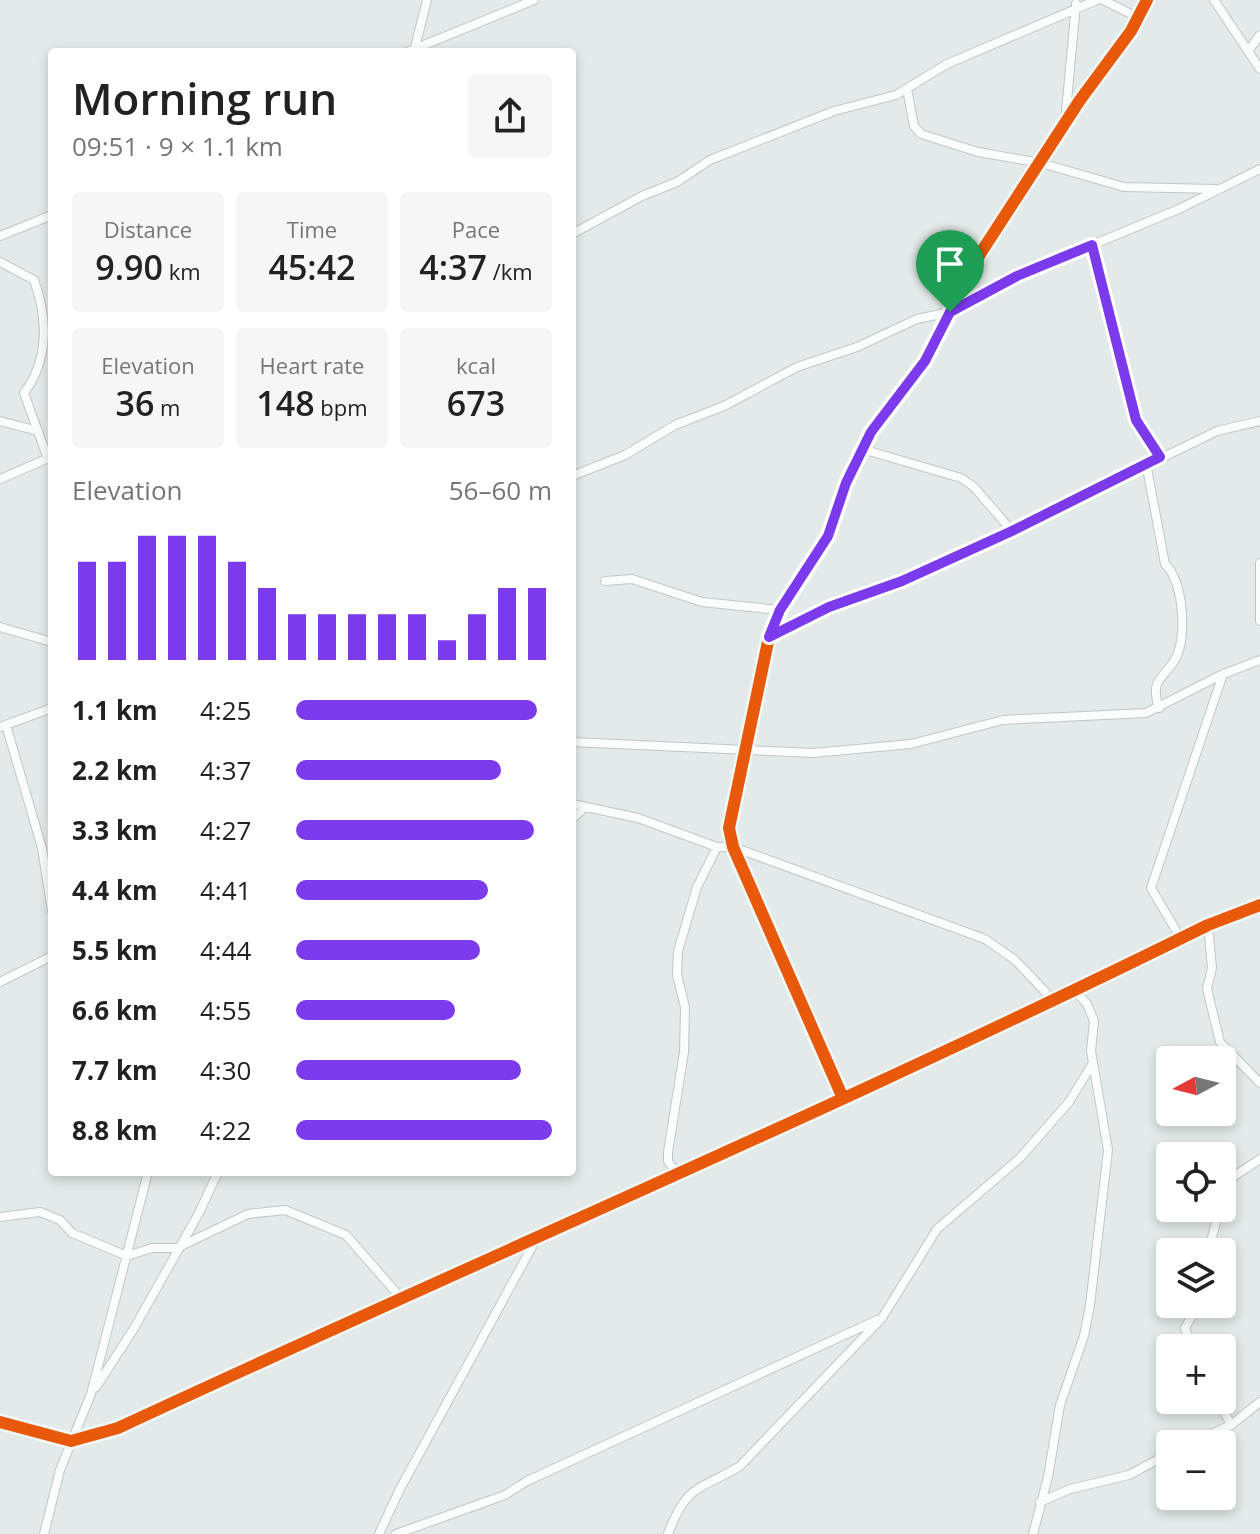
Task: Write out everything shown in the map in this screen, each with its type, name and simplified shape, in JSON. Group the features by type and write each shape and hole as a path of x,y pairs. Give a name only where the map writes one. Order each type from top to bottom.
{"street":[{"path":"413,48 427,0"},
{"path":"419,48 534,0"},
{"path":"576,232 734,150 834,111 886,98 947,64 1076,3 1097,0"},
{"path":"1103,0 1139,18"},
{"path":"842,1096 733,847 729,815 769,637 780,610 828,536 862,449 925,361 980,254 1065,123 1139,18 1147,0"},
{"path":"1214,0 1260,69"},
{"path":"1065,123 1076,3"},
{"path":"1248,51 1260,35"},
{"path":"907,89 914,126 921,134 978,152 1041,163 1132,188 1217,189"},
{"path":"576,474 625,455 675,425 724,406 797,367 857,347 917,319 950,312 1017,276 1260,169"},
{"path":"0,236 48,217"},
{"path":"1092,245 1136,420 1160,457"},
{"path":"0,262 34,280 40,296 45,351 35,378 24,393 48,454"},
{"path":"0,421 38,431"},
{"path":"769,637 829,607 902,581 1012,531 1217,431 1260,421"},
{"path":"862,449 961,478 974,487 1012,531"},
{"path":"0,479 48,459"},
{"path":"1146,463 1165,564 1175,577 1182,630 1178,652 1158,679 1154,692 1159,708"},
{"path":"1260,563 1260,621"},
{"path":"605,581 632,579 702,602 780,610"},
{"path":"0,627 48,641"},
{"path":"576,742 813,753 911,744 1003,720 1146,713 1223,674 1260,660"},
{"path":"1181,939 1151,888 1223,674"},
{"path":"48,709 3,726 42,848 48,886"},
{"path":"576,805 638,818 717,847 733,847 985,939 1015,960 1054,1001"},
{"path":"576,815 585,807"},
{"path":"679,1176 668,1161 684,1052 685,1007 676,964 690,904 717,847"},
{"path":"0,1422 71,1441 118,1428 540,1234 679,1176 842,1096 1054,1001 1208,925 1260,905"},
{"path":"1208,925 1212,968 1207,989 1220,1042 1260,1083"},
{"path":"0,982 48,958"},
{"path":"1033,1534 1054,1449 1060,1405 1084,1336 1108,1150 1093,1063 1094,1021 1087,1004 1075,991"},
{"path":"668,1534 685,1498 710,1479 740,1466 882,1318 937,1229 1020,1158 1069,1102 1093,1063"},
{"path":"1236,1175 1260,1159"},
{"path":"44,1534 71,1441 91,1394 147,1176"},
{"path":"91,1394 133,1330 199,1213 216,1176"},
{"path":"0,1217 40,1212 60,1220 72,1233 127,1256 152,1248 177,1248 248,1214 285,1210 346,1235 401,1298"},
{"path":"379,1534 400,1489 540,1234"},
{"path":"396,1534 505,1495 527,1481 882,1318"},
{"path":"1220,1430 1260,1402"},
{"path":"1225,1414 1231,1425"},
{"path":"1040,1502 1070,1489 1129,1475 1156,1461"}],"cycle path":[{"path":"842,1096 733,847 729,828 769,637 780,610 828,536 846,483 871,432 925,361 980,254 1080,100 1131,31 1147,0"},
{"path":"0,1422 71,1441 118,1428 801,1118 1208,925 1260,905"}],"route":[{"path":"1092,245 1136,420 1160,457 1012,531 902,581 829,607 769,637 780,610 828,536 846,483 871,432 925,361 950,312 1017,276 1092,245"}]}
